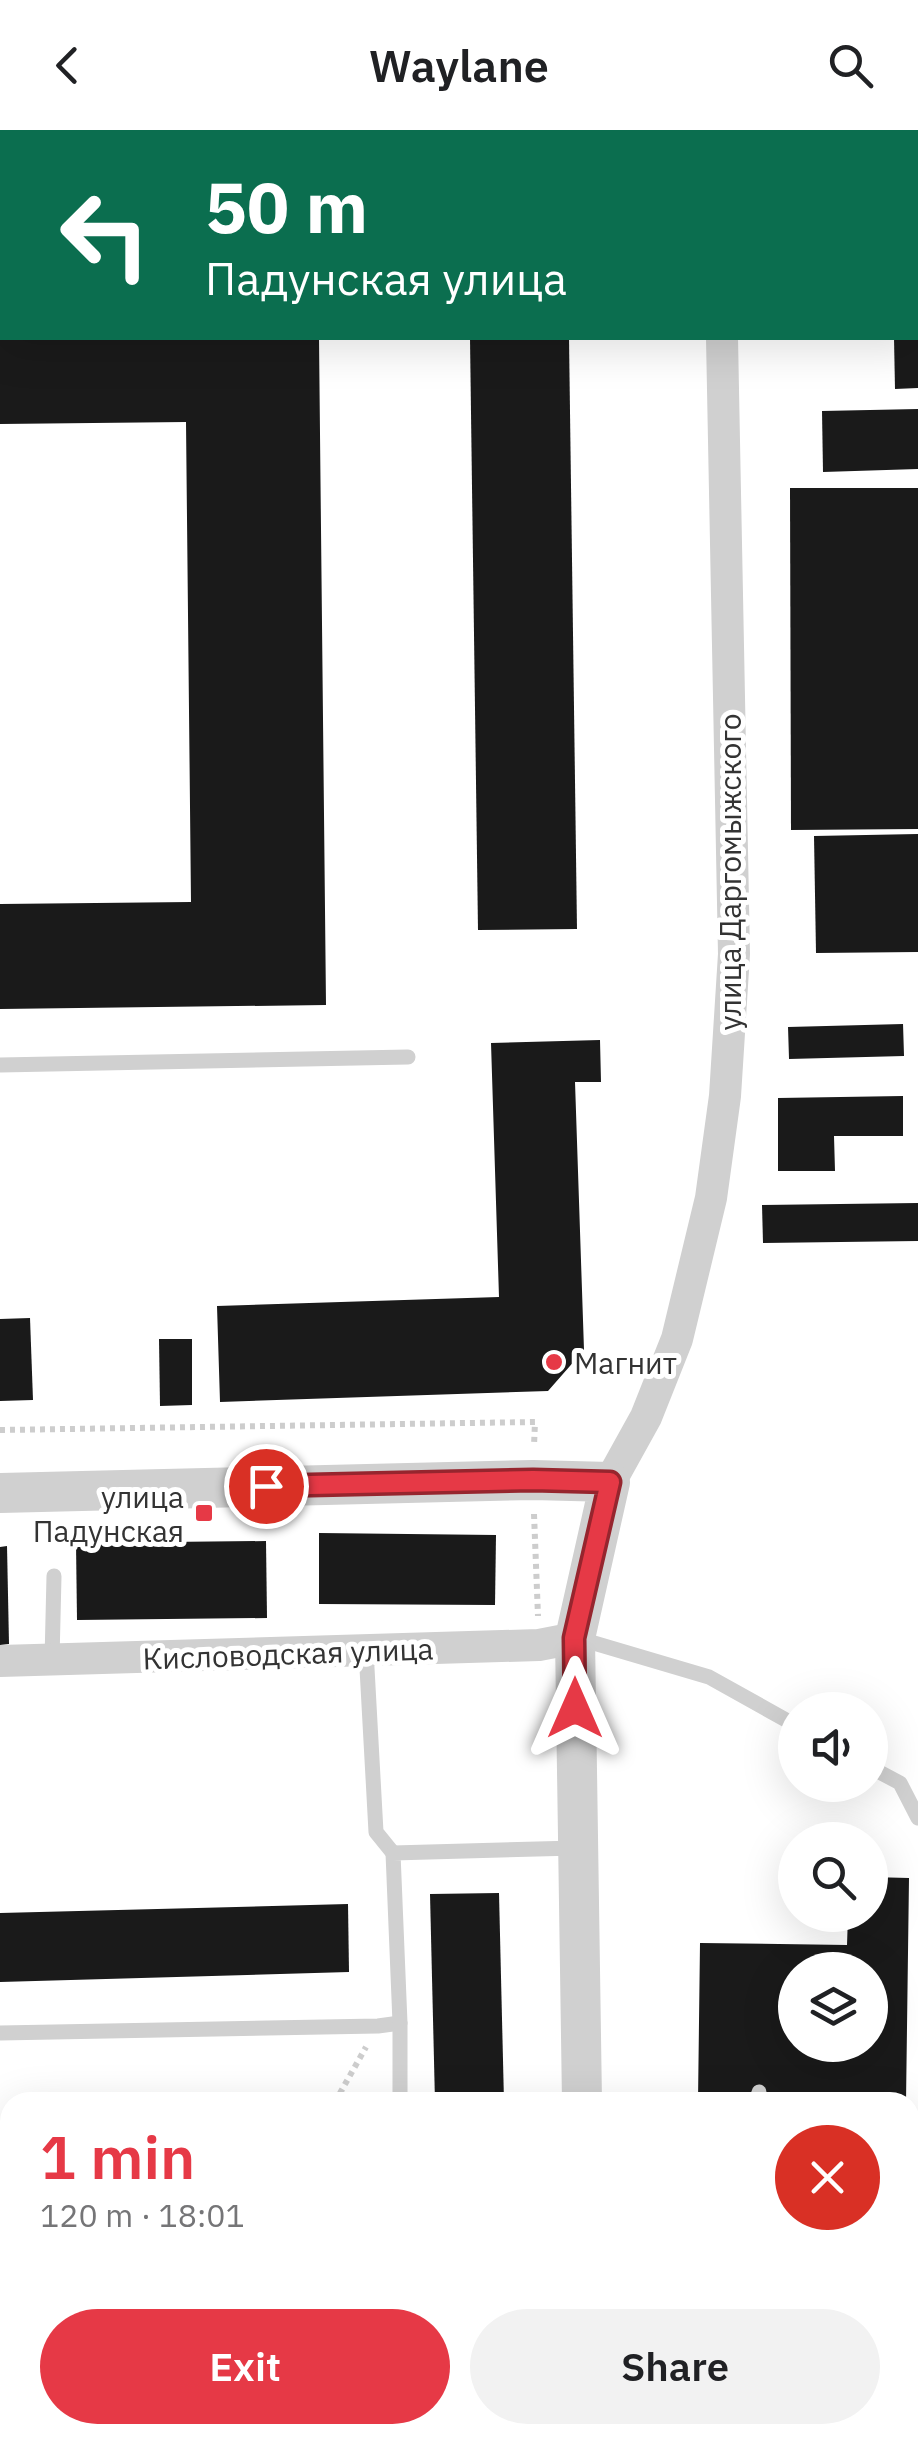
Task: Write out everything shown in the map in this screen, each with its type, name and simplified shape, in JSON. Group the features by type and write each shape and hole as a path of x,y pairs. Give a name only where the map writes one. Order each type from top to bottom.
{"street":[{"name":"улица Даргомыжского","path":"582,2092 574,1638 610,1482 646,1417 677,1339 711,1198 725,1096 734,954 722,340"},
{"path":"0,1493 533,1480 610,1482"},
{"name":"Кисловодская улица","path":"0,1661 540,1645 574,1638"}],"lane":[{"path":"0,1066 408,1057"},
{"path":"52,1660 54,1576"},
{"path":"574,1638 709,1677 778,1716"},
{"path":"366,1650 376,1832 393,1853 400,2092"},
{"path":"888,1777 900,1784 918,1818"},
{"path":"393,1853 576,1848"},
{"path":"0,2033 400,2023"}],"path":[{"path":"341,2092 378,2026"}],"building":[{"path":"0,340 319,340 326,1005 0,1009 0,904 191,902 186,422 0,424"},
{"path":"470,340 569,340 577,929 478,930"},
{"path":"894,340 918,340 918,388 895,389"},
{"path":"918,409 918,469 823,472 822,411"},
{"path":"790,488 918,488 918,829 791,830"},
{"path":"918,834 918,952 816,953 814,836"},
{"path":"903,1024 904,1056 789,1059 788,1027"},
{"path":"600,1040 601,1082 575,1082 584,1350 548,1391 220,1402 217,1306 499,1297 491,1043"},
{"path":"903,1096 903,1136 834,1136 835,1171 778,1171 778,1098"},
{"path":"918,1203 918,1241 763,1243 762,1205"},
{"path":"30,1318 33,1400 0,1401 0,1319"},
{"path":"159,1339 192,1339 192,1405 160,1406"},
{"path":"319,1533 496,1535 495,1605 319,1604"},
{"path":"266,1541 267,1618 77,1620 76,1543"},
{"path":"7,1546 9,1644 0,1645 0,1547"},
{"path":"888,1877 909,1878 906,2092 698,2092 700,1943 847,1945 847,1932 888,1932"},
{"path":"499,1893 504,2092 435,2092 430,1894"},
{"path":"348,1904 349,1972 0,1982 0,1913"}],"place":[{"name":"Магнит","path":"554,1362"},
{"name":"улица Падунская","path":"204,1513"}],"route":[{"path":"266,1486 610,1482 574,1638 575,1708"}]}
